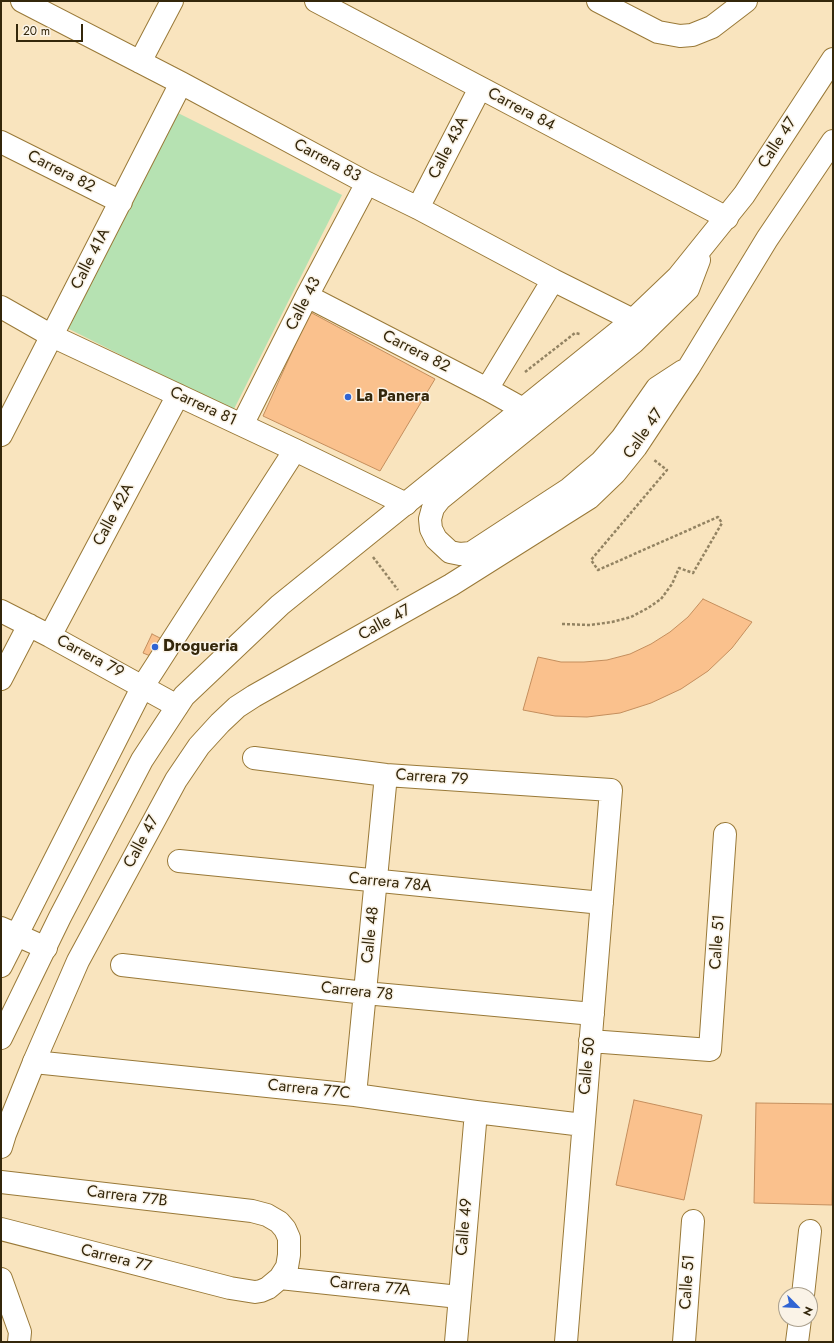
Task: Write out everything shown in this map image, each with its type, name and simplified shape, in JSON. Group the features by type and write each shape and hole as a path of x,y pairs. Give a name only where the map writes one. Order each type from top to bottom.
{"street":[{"name":"Carrera 83","path":"22,1 181,83 367,183 633,320"},
{"path":"140,62 172,1"},
{"name":"Carrera 84","path":"316,1 727,218"},
{"path":"598,1 658,32 680,36 692,34 712,26 746,1"},
{"name":"Calle 47","path":"1,1038 142,760 184,696 280,605 406,504 515,405 633,320 678,277 744,195 833,60"},
{"name":"Calle 41A","path":"1,435 181,83"},
{"name":"Calle 43A","path":"418,208 480,88"},
{"name":"Calle 47","path":"1,1147 34,1062 78,961 176,780 199,746 232,712 254,696 456,582 589,498 615,473 636,447 689,367 767,239 833,141"},
{"name":"Carrera 82","path":"1,142 120,202"},
{"name":"Calle 43","path":"242,425 367,183"},
{"path":"689,367 657,388 622,438 601,462 568,489 471,553 460,554 450,552 436,539 431,529 430,519 433,508 440,499 634,342 688,289 707,241"},
{"path":"486,389 553,280"},
{"name":"Carrera 82","path":"308,296 515,405"},
{"name":"Carrera 81","path":"1,308 52,336 406,504"},
{"name":"Calle 42A","path":"50,636 178,395"},
{"path":"1,966 9,932 143,686 295,450"},
{"name":"Carrera 79","path":"1,611 143,686 177,706"},
{"path":"1,679 28,625"},
{"name":"Carrera 79","path":"254,758 386,775 611,790"},
{"name":"Calle 48","path":"355,1095 386,775"},
{"name":"Calle 50","path":"566,1342 611,790"},
{"name":"Calle 51","path":"590,1041 710,1050 726,834"},
{"name":"Carrera 78A","path":"179,861 602,903"},
{"path":"9,932 46,948"},
{"name":"Carrera 78","path":"122,965 365,993 593,1014"},
{"name":"Carrera 77C","path":"34,1062 355,1095 583,1125"},
{"name":"Calle 49","path":"456,1342 476,1112"},
{"name":"Carrera 77B","path":"1,1182 252,1211 267,1215 279,1222 285,1229 288,1238 289,1255 287,1267 280,1278"},
{"name":"Calle 51","path":"684,1342 693,1221"},
{"name":"Carrera 77","path":"1,1229 230,1288 255,1292 261,1291 268,1288 280,1278"},
{"path":"804,1287 810,1231"},
{"name":"Carrera 77A","path":"280,1278 459,1297"},
{"path":"1,1279 20,1332 18,1342"},
{"path":"797,1342 799,1327"}],"path":[{"path":"515,405 519,377 576,333 586,335"},
{"path":"562,624 590,625 612,622 631,617 648,608 661,599 672,584 678,568 693,573 722,523 718,517 598,570 591,560 667,470 636,447"},
{"path":"360,541 411,608"}],"green space":[{"path":"176,112 342,195 233,411 67,328"}],"building":[{"name":"La Panera","path":"310,312 435,379 380,471 263,416"},
{"path":"703,599 752,622 732,648 708,671 681,689 651,703 620,713 587,717 555,716 523,710 538,657 561,662 584,662 607,660 630,654 651,644 670,632 688,617"},
{"name":"Drogueria","path":"152,634 166,641 158,659 143,653"},
{"path":"634,1100 702,1115 684,1200 616,1185"},
{"path":"756,1103 833,1104 832,1205 754,1203"}],"place":[{"name":"La Panera","path":"348,397"},
{"name":"Drogueria","path":"155,647"}]}
